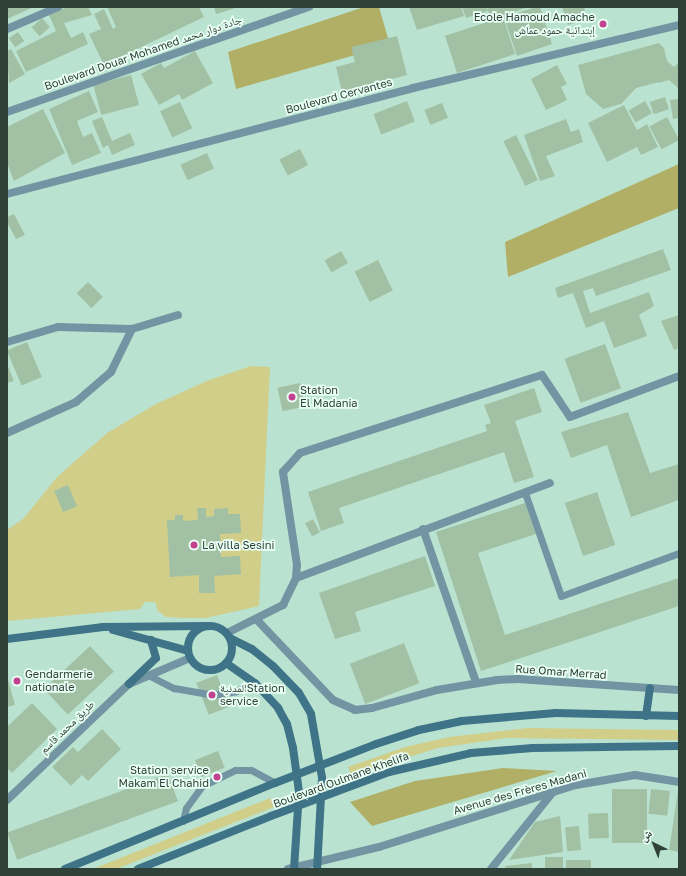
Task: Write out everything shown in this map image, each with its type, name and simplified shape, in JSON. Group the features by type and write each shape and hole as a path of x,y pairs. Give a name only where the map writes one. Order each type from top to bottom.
{"main road":[{"path":"189,654 192,634 207,626"},
{"path":"7,639 103,627 214,626 252,649 273,666 299,693 311,714 322,778 317,866"},
{"path":"103,627 151,640 189,654 195,664 207,670 214,670 226,663 231,656 229,636"},
{"path":"129,684 156,658 151,640"},
{"path":"226,663 255,683 278,708 287,724 293,748 299,792 292,869"},
{"path":"646,716 650,688"},
{"name":"Boulevard Oulmane Khelifa","path":"66,869 275,783 376,744 419,730 462,721 556,713 679,716"},
{"name":"Boulevard Oulmane Khelifa","path":"138,869 271,816 389,772 471,753 533,748 679,746"}],"street":[{"path":"7,29 58,7"},
{"name":"Boulevard Douar Mohamed جادة دوار محمد","path":"7,112 309,7"},
{"name":"Boulevard Cervantes","path":"7,194 413,88 679,25"},
{"path":"7,342 58,327 132,329 178,316"},
{"path":"7,433 76,402 111,372 132,329"},
{"path":"229,636 282,605 296,578 297,565 283,472 300,454 542,375 570,417 679,376"},
{"path":"296,578 423,529 550,483"},
{"path":"423,529 476,682"},
{"name":"Rue Omar Merrad","path":"256,620 333,700 352,709 372,708 476,682 518,678 679,690"},
{"name":"طريق محمد قاسم","path":"7,800 129,684 150,676 189,654"},
{"name":"Avenue des Frères Madani","path":"292,869 317,866 576,785 635,775 679,782"},
{"path":"491,869 552,793"}],"lane":[{"path":"525,493 561,596 679,553"},
{"path":"150,676 174,688 212,695 236,691 255,683"},
{"path":"183,821 186,808 202,786 235,770 251,770 275,783"}],"shaded area":[{"path":"364,7 379,7 390,45 236,89 228,52"},
{"path":"679,164 679,208 508,277 505,242"},
{"path":"251,366 270,367 259,606 206,618 185,618 166,617 158,611 155,602 145,602 140,609 7,621 7,530 23,519 57,477 107,433 156,404 209,380"},
{"path":"528,728 679,730 679,740 507,738 438,748 351,775 348,767 405,747 449,737"},
{"path":"503,768 557,771 372,826 350,802 415,781"},
{"path":"270,798 274,807 116,869 93,869"}],"building":[{"path":"7,7 34,7 7,19"},
{"path":"67,7 88,7 92,15 64,23 71,38 83,32 88,44 26,72 16,51 56,31 49,15"},
{"path":"107,7 199,7 204,17 104,65 89,34 101,29 94,14 104,9 113,29 116,27"},
{"path":"214,7 239,7 216,14"},
{"path":"409,7 461,7 464,16 417,30"},
{"path":"462,7 486,7 488,11 466,18"},
{"path":"487,7 528,7 491,20"},
{"path":"540,7 552,44 517,56 504,17"},
{"path":"562,7 584,7 587,19 568,25"},
{"path":"503,17 515,54 457,73 445,36"},
{"path":"42,18 50,27 40,36 32,27"},
{"path":"18,32 24,41 15,47 9,38"},
{"path":"397,36 407,75 342,92 336,67 355,62 351,47"},
{"path":"659,43 664,48 667,61 674,67 679,62 679,89 669,80 636,88 621,104 603,109 586,94 578,65"},
{"path":"11,49 25,74 9,83 7,51"},
{"path":"195,51 213,83 182,100 179,94 159,105 141,74 161,63 164,68"},
{"path":"557,65 567,84 561,87 567,100 546,110 531,79"},
{"path":"131,75 139,105 101,115 93,85"},
{"path":"89,91 98,112 77,121 83,137 92,133 101,153 72,165 49,109"},
{"path":"665,97 669,109 654,114 650,102"},
{"path":"679,99 679,118 673,119 670,100"},
{"path":"407,101 415,122 381,134 373,114"},
{"path":"645,101 652,113 636,123 629,110"},
{"path":"180,102 192,128 172,138 160,111"},
{"path":"442,103 448,118 430,125 424,110"},
{"path":"624,105 637,130 647,124 658,147 641,155 637,147 607,162 588,123"},
{"path":"43,109 65,153 14,181 7,163 7,127"},
{"path":"102,117 112,141 130,133 135,145 112,155 108,145 103,148 92,121"},
{"path":"667,117 679,140 662,149 649,126"},
{"path":"566,119 571,132 579,129 583,142 546,156 555,176 540,181 524,135"},
{"path":"516,135 538,180 525,186 503,141"},
{"path":"300,149 308,165 288,175 280,159"},
{"path":"207,153 214,169 187,180 181,165"},
{"path":"14,214 25,235 16,239 7,222 7,217"},
{"path":"663,249 671,270 596,296 593,288 583,291 590,313 649,292 654,306 639,315 647,336 614,348 604,321 586,328 573,293 558,298 555,288"},
{"path":"341,251 348,263 332,273 325,260"},
{"path":"378,260 393,291 370,302 355,271"},
{"path":"88,282 103,297 92,308 77,293"},
{"path":"679,315 679,348 674,350 661,321"},
{"path":"27,342 42,377 22,386 7,350"},
{"path":"605,344 621,388 581,403 565,359"},
{"path":"7,364 14,381 7,383"},
{"name":"Station El Madania","path":"300,383 305,406 282,411 278,388"},
{"path":"534,388 542,412 515,421 534,477 514,483 504,452 339,508 344,523 321,531 308,492 487,431 485,425 491,423 484,405"},
{"path":"628,412 650,473 679,464 679,500 631,517 607,445 571,458 561,432"},
{"path":"68,485 77,506 63,512 54,491"},
{"path":"597,492 615,545 583,556 565,503"},
{"path":"525,503 536,534 478,553 505,635 679,578 679,606 481,671 436,532"},
{"name":"La villa Sesini","path":"197,508 206,508 206,517 214,516 214,509 228,508 228,514 240,514 241,533 220,534 221,557 240,556 241,574 214,576 215,593 199,593 199,575 170,577 167,520 175,520 175,515 183,515 183,521 198,520"},
{"path":"313,519 320,532 312,536 305,523"},
{"path":"425,556 435,586 355,612 361,631 335,639 319,593"},
{"path":"404,643 419,683 365,704 350,664"},
{"path":"90,646 114,672 68,715 44,689"},
{"path":"217,675 229,707 209,715 196,683"},
{"path":"7,676 15,705 7,707"},
{"path":"32,703 57,729 12,773 7,768 7,727"},
{"path":"102,729 121,749 88,781 82,775 71,786 52,767 73,747 78,752"},
{"path":"218,751 225,768 202,777 195,760"},
{"path":"168,774 178,801 17,860 7,832"},
{"path":"612,789 647,789 647,843 612,843"},
{"path":"651,789 670,791 667,816 648,814"},
{"path":"679,791 679,852 669,850"},
{"path":"608,813 609,838 589,839 588,814"},
{"path":"560,816 563,852 509,860 535,822"},
{"path":"579,826 581,850 567,851 565,827"},
{"path":"545,857 563,857 563,869 545,869"},
{"path":"566,860 591,860 591,869 566,869"},
{"path":"532,863 532,869 506,869 505,866"}],"place":[{"name":"Ecole Hamoud Amache إبتدائية حمود عماش","path":"603,24"},
{"name":"Station El Madania","path":"292,397"},
{"name":"La villa Sesini","path":"194,545"},
{"name":"Gendarmerie nationale","path":"17,681"},
{"name":"المدنيةStation service","path":"212,695"},
{"name":"Station service Makam El Chahid","path":"217,777"}]}
